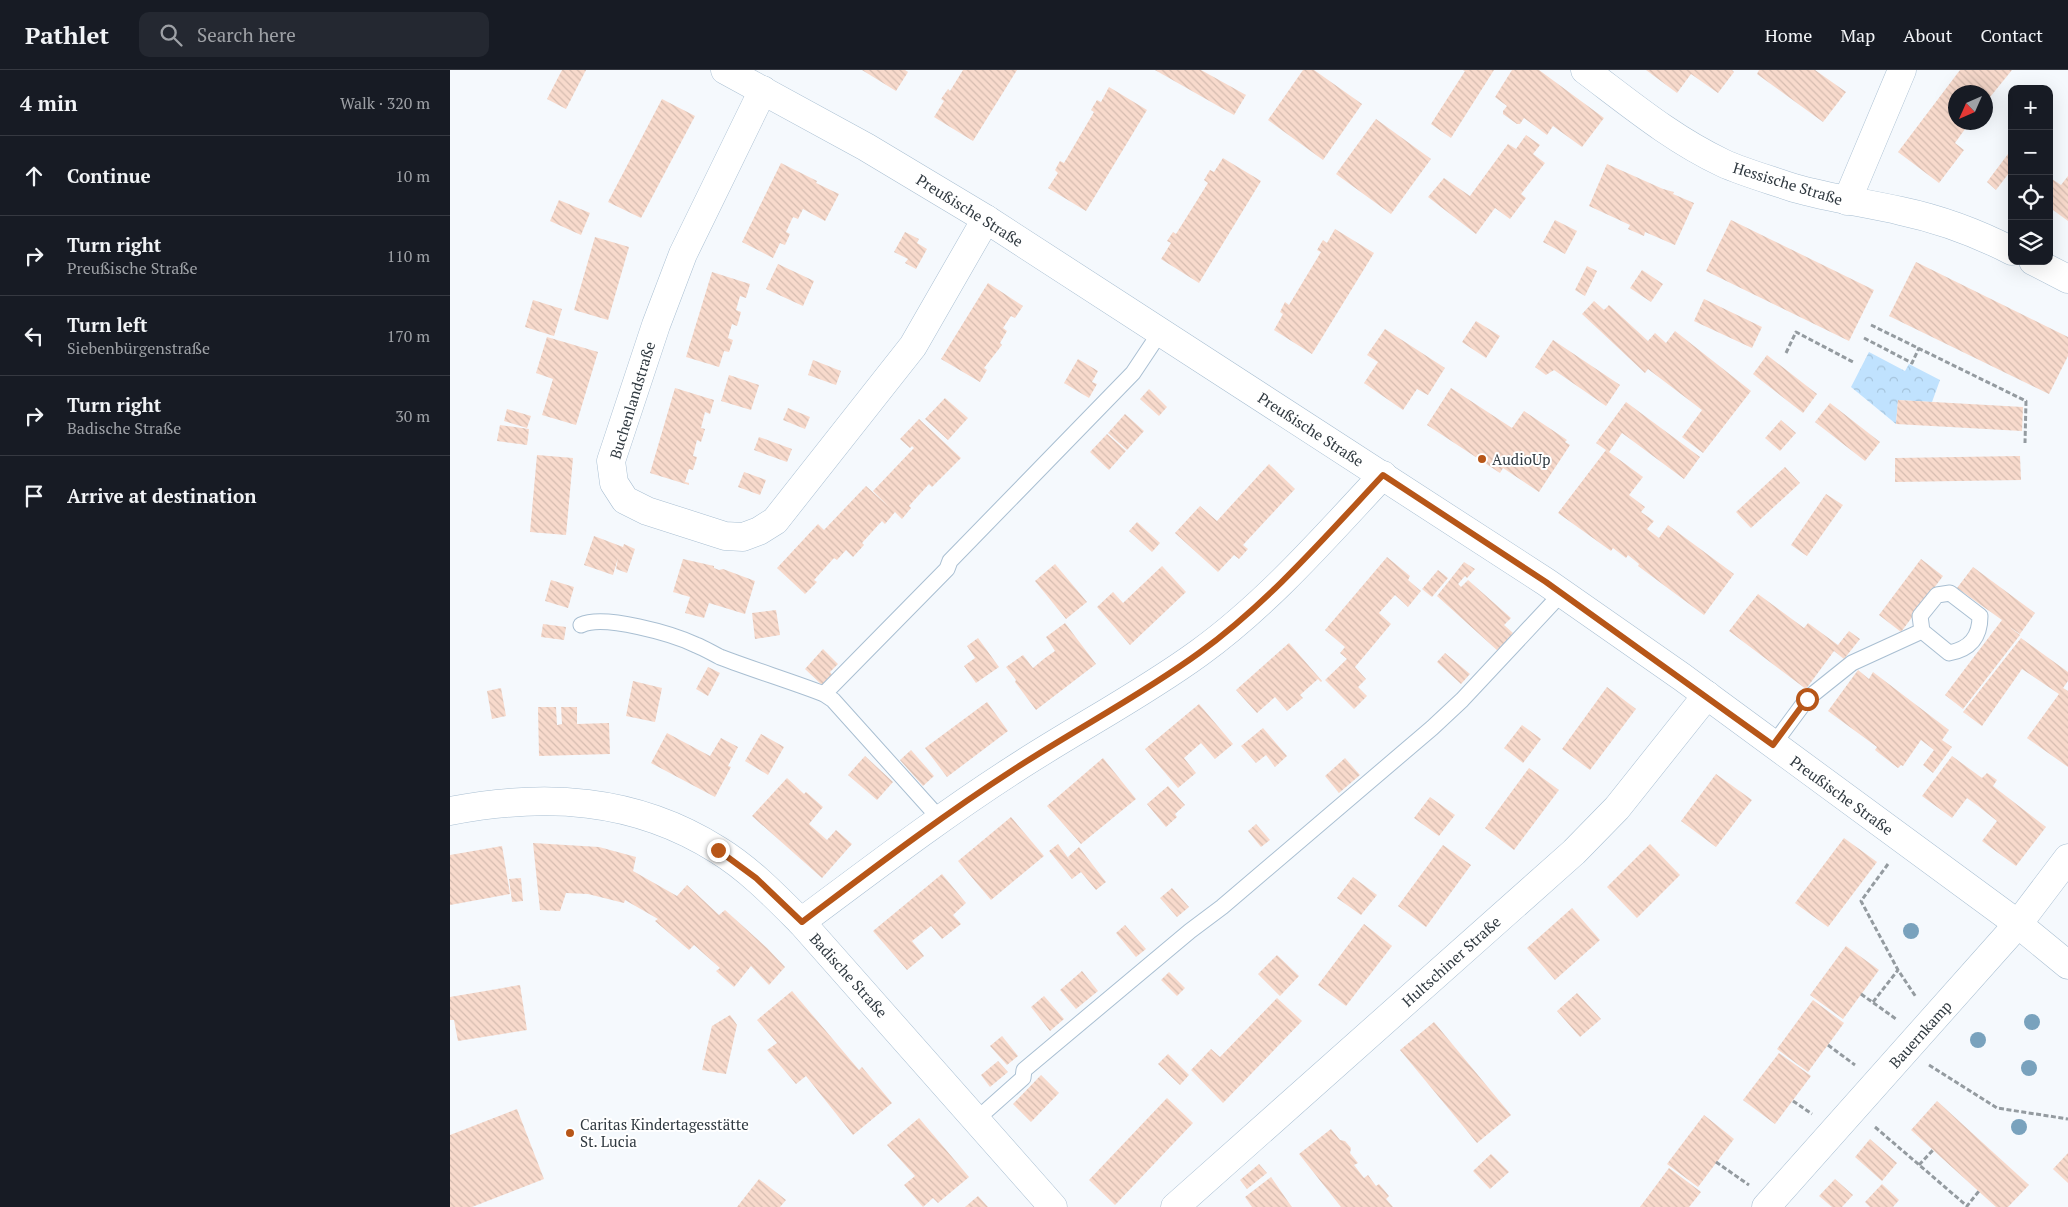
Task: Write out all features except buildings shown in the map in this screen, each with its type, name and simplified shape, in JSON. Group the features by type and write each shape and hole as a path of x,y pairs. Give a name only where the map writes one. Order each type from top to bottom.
{"street":[{"name":"Preußische Straße","path":"725,70 866,147 986,219 1562,593 1707,695 2018,924 2068,965"},
{"name":"Hessische Straße","path":"1584,70 1668,132 1723,163 1795,188 1847,201 1903,211 1947,224 2008,248"},
{"path":"1847,201 1902,70"},
{"name":"Buchenlandstraße","path":"763,90 683,254 632,395 611,461 614,483 625,500 646,511 726,536 743,537 759,531 775,521 913,346 986,219"},
{"path":"2041,265 2068,279"},
{"path":"802,922 940,819 1015,769 1199,653 1240,620 1293,569 1383,475"},
{"name":"Hultschiner Straße","path":"1175,1207 1574,852 1617,808 1707,695"},
{"name":"Badische Straße","path":"450,811 484,805 529,801 576,802 617,808 688,834 718,850 756,878 802,922 1053,1207"},
{"name":"Bauernkamp","path":"1758,1196 2018,924 2068,858"}],"lane":[{"path":"824,694 947,569 950,561 1133,373 1161,331"},
{"path":"977,1119 1023,1078 1024,1070 1190,931 1222,907 1359,788 1432,728 1462,700 1562,593"},
{"path":"581,625 588,622 618,624 666,634 696,644 718,656 824,694 840,708 940,819"},
{"path":"1773,745 1807,699 1852,663 1922,632"}],"path":[{"path":"1871,324 2026,401 2025,443"},
{"path":"1786,353 1796,332 1853,362"},
{"path":"1864,338 1912,362 1919,348"},
{"path":"1890,862 1861,901 1898,970 1917,998"},
{"path":"1873,1002 1898,970"},
{"path":"1861,994 1897,1020"},
{"path":"1828,1045 1856,1066"},
{"path":"1928,1064 1997,1108 2068,1119"},
{"path":"1793,1100 1813,1116"},
{"path":"1875,1126 1967,1206 1979,1192"},
{"path":"1920,1165 1933,1150"},
{"path":"1716,1162 1758,1196"}],"green space":[{"path":"1869,352 1905,371 1909,364 1940,380 1932,402 1898,400 1896,424 1851,387"}],"place":[{"name":"AudioUp","path":"1482,459"},
{"name":"Caritas Kindertagesstätte St. Lucia","path":"570,1133"}],"route":[{"path":"718,850 756,878 802,922 956,807 1199,653 1240,620 1279,583 1315,548 1383,475 1546,582 1682,677 1773,745 1807,699"}]}
